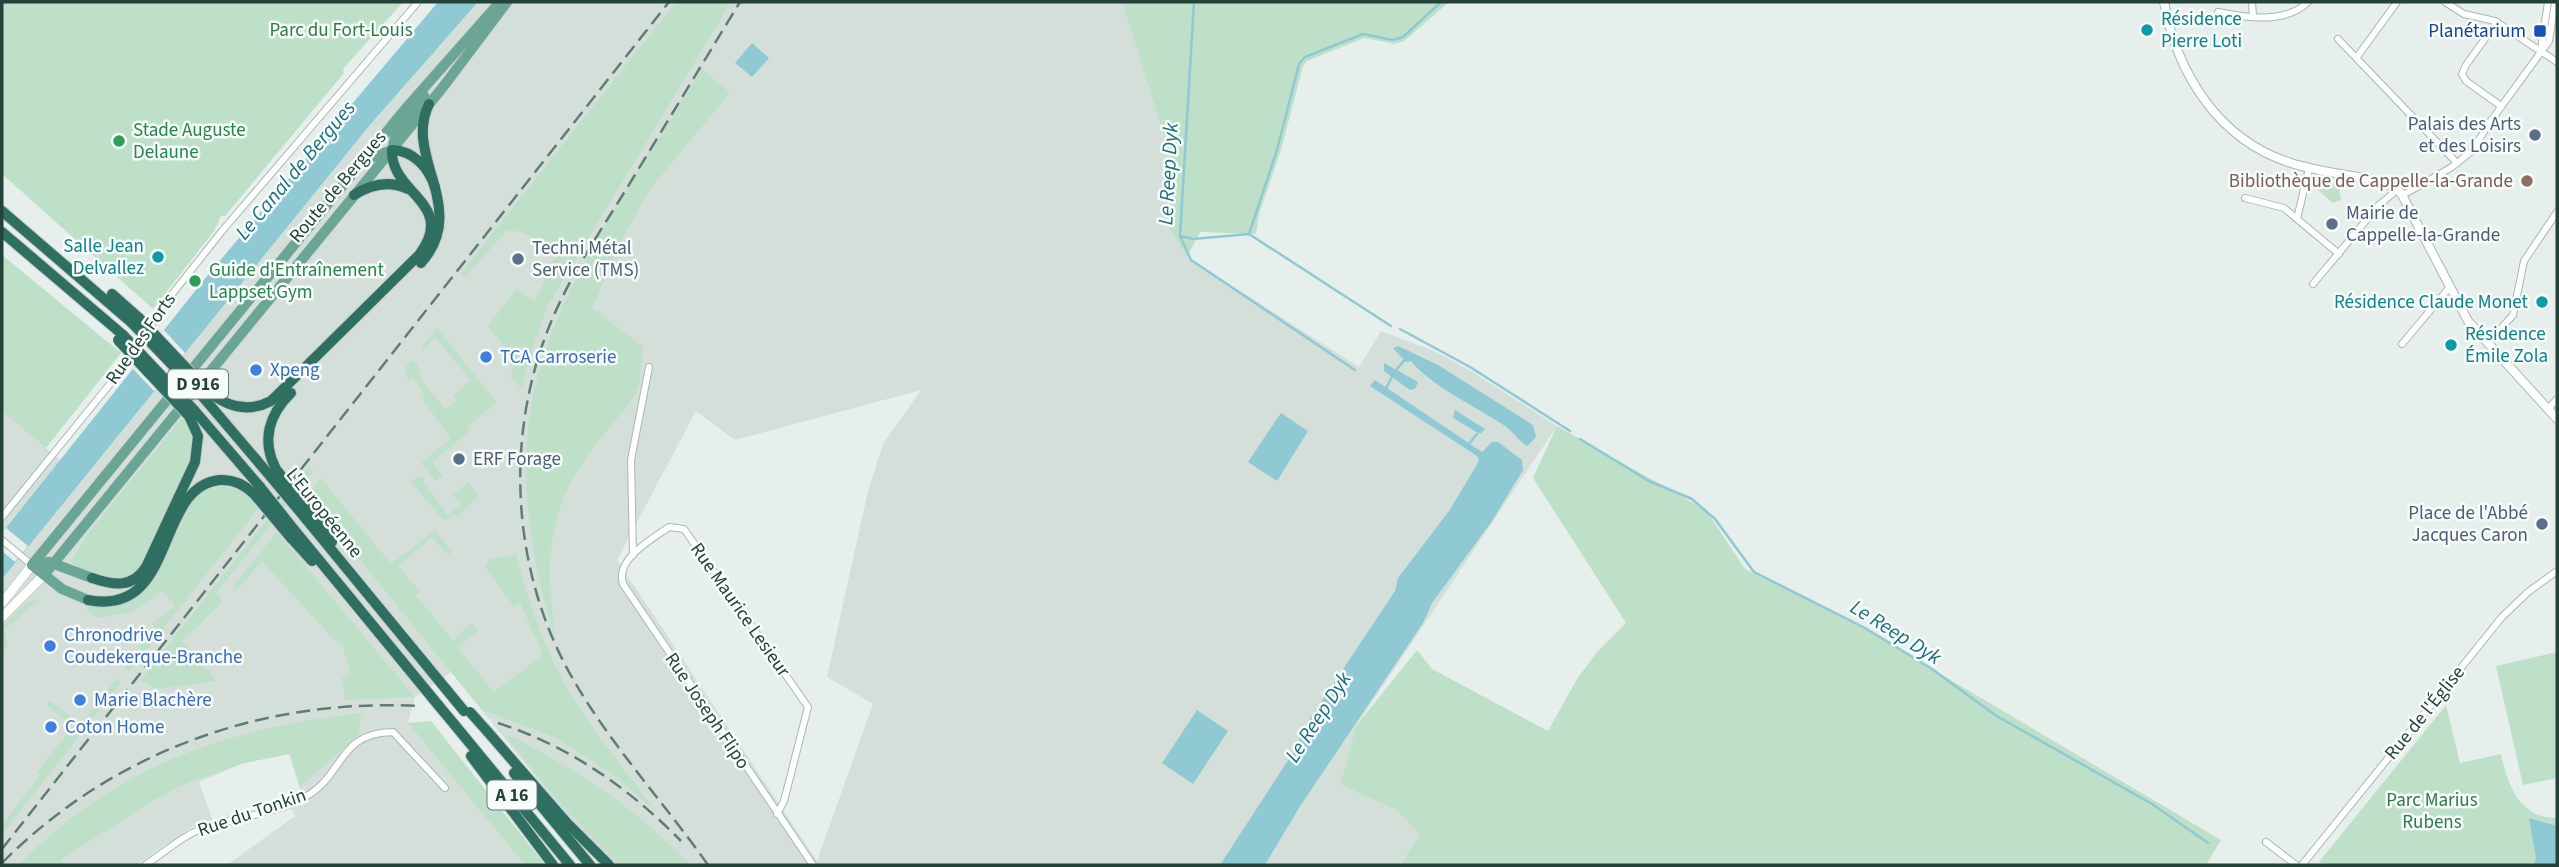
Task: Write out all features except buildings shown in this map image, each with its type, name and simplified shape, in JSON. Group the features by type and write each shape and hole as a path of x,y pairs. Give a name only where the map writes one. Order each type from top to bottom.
{"highway":[{"path":"273,473 268,434 279,405 419,266 438,240 441,221 423,128 429,104"},
{"path":"206,394 223,402 248,408 267,403 281,393 423,250 429,240 431,225 426,208 398,174 391,150 403,152 422,164 435,187"},
{"path":"354,195 371,186 387,184 402,186 416,194"},
{"name":"L'Européenne","path":"2,211 135,320 206,394 308,516 411,647 483,730"},
{"name":"L'Européenne","path":"2,232 90,305 191,413 363,613 450,724 570,865"},
{"path":"92,578 120,584 133,580 144,571 195,462 198,436 191,413"},
{"path":"88,600 114,601 143,584 154,569 187,500 202,486 217,481 230,481 257,491"},
{"path":"450,724 553,865"},
{"path":"483,730 609,865"},
{"name":"A 16","path":"483,730 590,865"}],"main road":[{"name":"Route de Bergues","path":"2,603 358,167 449,58 500,2"},
{"name":"Route de Bergues","path":"2,617 44,575 429,104 507,2"},
{"path":"358,167 376,154 391,150 399,129 449,58"},
{"path":"32,565 41,562 53,563 92,578"},
{"path":"32,565 62,589 88,600"}],"street":[{"name":"Rue des Forts","path":"2,517 130,359 166,302 222,231 418,2"},
{"path":"2164,2 2178,58 2212,109 2259,149 2309,168 2384,182 2400,192 2448,288 2468,321 2557,419"},
{"path":"2252,2 2253,16"},
{"path":"2218,12 2253,16 2286,15 2308,2"},
{"path":"2357,57 2397,2"},
{"path":"2445,2 2464,14 2497,22 2557,62"},
{"path":"2541,51 2549,2"},
{"path":"2313,284 2378,206 2472,152 2501,106 2550,39 2555,2"},
{"path":"2497,22 2462,74 2468,83 2501,106"},
{"path":"2338,39 2457,163"},
{"path":"2297,219 2309,168"},
{"path":"2245,198 2281,206 2339,254"},
{"path":"2487,344 2510,319 2524,261 2557,212"},
{"path":"2402,344 2448,288"},
{"path":"633,555 631,460 649,367"},
{"path":"2549,409 2557,399"},
{"name":"Rue Maurice Lesieur","path":"633,555 669,527 684,529 807,706 784,802 777,814"},
{"path":"2,540 32,565"},
{"name":"Rue Joseph Flipo","path":"633,555 621,570 625,588 813,865"},
{"name":"Rue de l'Église","path":"2302,865 2497,622 2528,592 2557,571"},
{"name":"Rue du Tonkin","path":"145,865 200,830 307,796 351,747 370,733 393,732 445,788"},
{"path":"2266,842 2296,865"}],"shaded area":[{"path":"478,2 1122,2 1173,165 1169,228 1187,257 1359,367 1381,331 1434,351 1471,371 1557,426 1356,726 1340,783 1396,810 1421,834 1401,865 607,865 451,672 415,697 408,723 527,865 227,865 295,816 291,808 305,804 289,754 244,763 199,782 213,821 190,828 136,865 2,865 2,411 82,478 369,126","holes":["921,390 883,444 868,491 827,677 873,704 817,861 617,560 696,411 735,440"]}],"green space":[{"name":"Parc du Fort-Louis","path":"2,2 403,2 343,69 344,73 225,216 221,216 214,231 153,309 2,174"},
{"path":"676,2 731,2 548,305 528,361 522,389 510,377 516,361 488,326 516,289 535,301 558,251 521,232 507,230 465,278 460,274"},
{"path":"1122,2 1449,2 1404,41 1395,44 1364,38 1307,61 1303,66 1281,150 1259,214 1256,234 1200,232 1187,257 1169,228 1173,165"},
{"path":"702,69 730,93 650,189 620,243 592,308 643,347 639,386 633,398 581,465 558,515 553,536 550,578 557,642 538,576 528,507 527,438 539,371 553,330 590,253"},
{"path":"2316,176 2343,181 2339,186 2341,200 2333,203 2311,184"},
{"path":"2,255 121,353 46,448 2,411"},
{"path":"437,328 497,403 467,426 470,431 432,462 443,476 436,481 421,463 451,438 422,399 425,395 413,378 408,381 405,368 411,361 417,364 423,382 445,409 457,400 453,395 471,380 435,337 421,353 421,348"},
{"path":"182,418 191,428 189,464 141,567 127,577 118,579 100,577 74,566 71,561 90,531"},
{"path":"1557,426 1706,510 1745,569 1851,621 2221,840 2206,865 1401,865 1420,834 1396,810 1340,784 1356,726 1417,650 1432,669 1548,731 1577,679 1597,652 1626,623 1533,478"},
{"path":"309,466 314,471 216,593 223,601 182,641 217,681 159,689 140,681"},
{"path":"420,476 425,478 422,481 448,515 461,505 453,495 469,482 478,497 457,517 454,514 444,521 411,482"},
{"path":"321,478 391,564 435,530 452,552 448,555 432,537 398,566 420,592 416,595 453,641 471,623 479,631 457,647 494,692 543,655 520,603 514,607 484,566 490,559 516,554 540,632 557,669 596,732 657,813 614,775 556,738 482,710 307,495"},
{"path":"224,486 245,492 258,509 129,672 124,666 154,627 152,624 175,606 163,590 131,612 97,618 86,609 91,605 111,606 128,601 141,593 161,566 194,499 205,490"},
{"path":"277,532 415,697 345,700 342,677 351,674 342,644 334,640 262,561 235,592 233,586"},
{"path":"41,598 4,630 8,645 2,652 2,626 26,603"},
{"path":"2557,652 2557,778 2523,785 2496,666"},
{"path":"117,678 121,683 2,834 2,824 40,776 37,772 73,726 47,705 50,700 80,724"},
{"name":"Parc Marius Rubens","path":"2446,705 2460,763 2501,754 2507,777 2524,806 2544,817 2557,818 2557,865 2333,865 2319,862"},
{"path":"361,713 359,735 300,787 290,754 244,763 185,784 154,800 60,860 64,865 19,865 56,831 94,802 134,777 176,758 265,729"},
{"path":"431,721 545,865 527,865 516,854 408,723"},
{"path":"509,735 605,792 648,825 690,865 619,865 560,804 507,738"}],"water":[{"path":"438,2 478,2 369,126 2,579 2,533 207,276"},
{"path":"752,43 769,58 752,77 735,63"},
{"path":"1398,346 1438,365 1533,425 1536,437 1527,446 1506,426 1441,387 1411,361 1406,362 1393,348"},
{"path":"1384,363 1418,382 1415,389 1410,390 1384,371"},
{"path":"1375,380 1482,452 1492,442 1498,442 1522,460 1523,470 1492,521 1432,603 1423,623 1299,808 1266,863 1220,865 1300,742 1302,731 1395,591 1398,578 1449,511 1479,461 1477,456 1370,386"},
{"path":"1455,410 1485,429 1480,434 1453,418"},
{"path":"1281,413 1308,431 1277,481 1248,462"},
{"path":"1197,710 1228,731 1193,784 1162,763"},
{"path":"2529,818 2557,826 2557,865 2534,865 2536,858"}],"pier":[{"path":"164,330 185,353 154,391 133,369"},
{"path":"6,528 28,546 15,562 2,551 2,533"}],"waterway":[{"name":"Le Reep Dyk","path":"1194,2 1180,236 1193,239 1249,234 1391,326"},
{"path":"1249,234 1277,150 1299,64 1305,57 1363,34 1393,40 1403,37 1441,2"},
{"name":"Le Reep Dyk","path":"1180,236 1191,260 1355,370"},
{"name":"Le Reep Dyk","path":"1400,329 1470,367 1570,431"},
{"path":"1397,369 1406,358"},
{"path":"1385,390 1393,375"},
{"path":"1468,445 1477,434"},
{"name":"Le Reep Dyk","path":"1580,439 1649,481 1692,499 1715,519 1754,572 1865,628 1932,669 1995,715 2152,804 2208,843"}],"railway":[{"path":"2,849 669,2"},
{"path":"708,865 600,722 569,672 549,630 535,587 525,542 521,450 527,404 538,359 562,297 740,2"},
{"path":"2,863 45,824 91,791 141,762 193,740 247,723 303,712 360,706 418,706"},
{"path":"498,723 549,744 597,771 640,803 681,841"}],"place":[{"name":"Résidence Pierre Loti","path":"2147,30"},
{"name":"Planétarium","path":"2540,31"},
{"name":"Palais des Arts et des Loisirs","path":"2535,135"},
{"name":"Stade Auguste Delaune","path":"119,141"},
{"name":"Bibliothèque de Cappelle-la-Grande","path":"2527,181"},
{"name":"Mairie de Cappelle-la-Grande","path":"2332,224"},
{"name":"Salle Jean Delvallez","path":"158,257"},
{"name":"Techni Métal Service (TMS)","path":"518,259"},
{"name":"Guide d'Entraînement Lappset Gym","path":"195,281"},
{"name":"Résidence Claude Monet","path":"2542,302"},
{"name":"Résidence Émile Zola","path":"2451,345"},
{"name":"TCA Carroserie","path":"486,357"},
{"name":"Xpeng","path":"256,370"},
{"name":"ERF Forage","path":"459,459"},
{"name":"Place de l'Abbé Jacques Caron","path":"2542,524"},
{"name":"Chronodrive Coudekerque-Branche","path":"50,646"},
{"name":"Marie Blachère","path":"80,700"},
{"name":"Coton Home","path":"51,727"}],"water label":[{"name":"Le Canal de Bergues","path":"295,170"}]}
